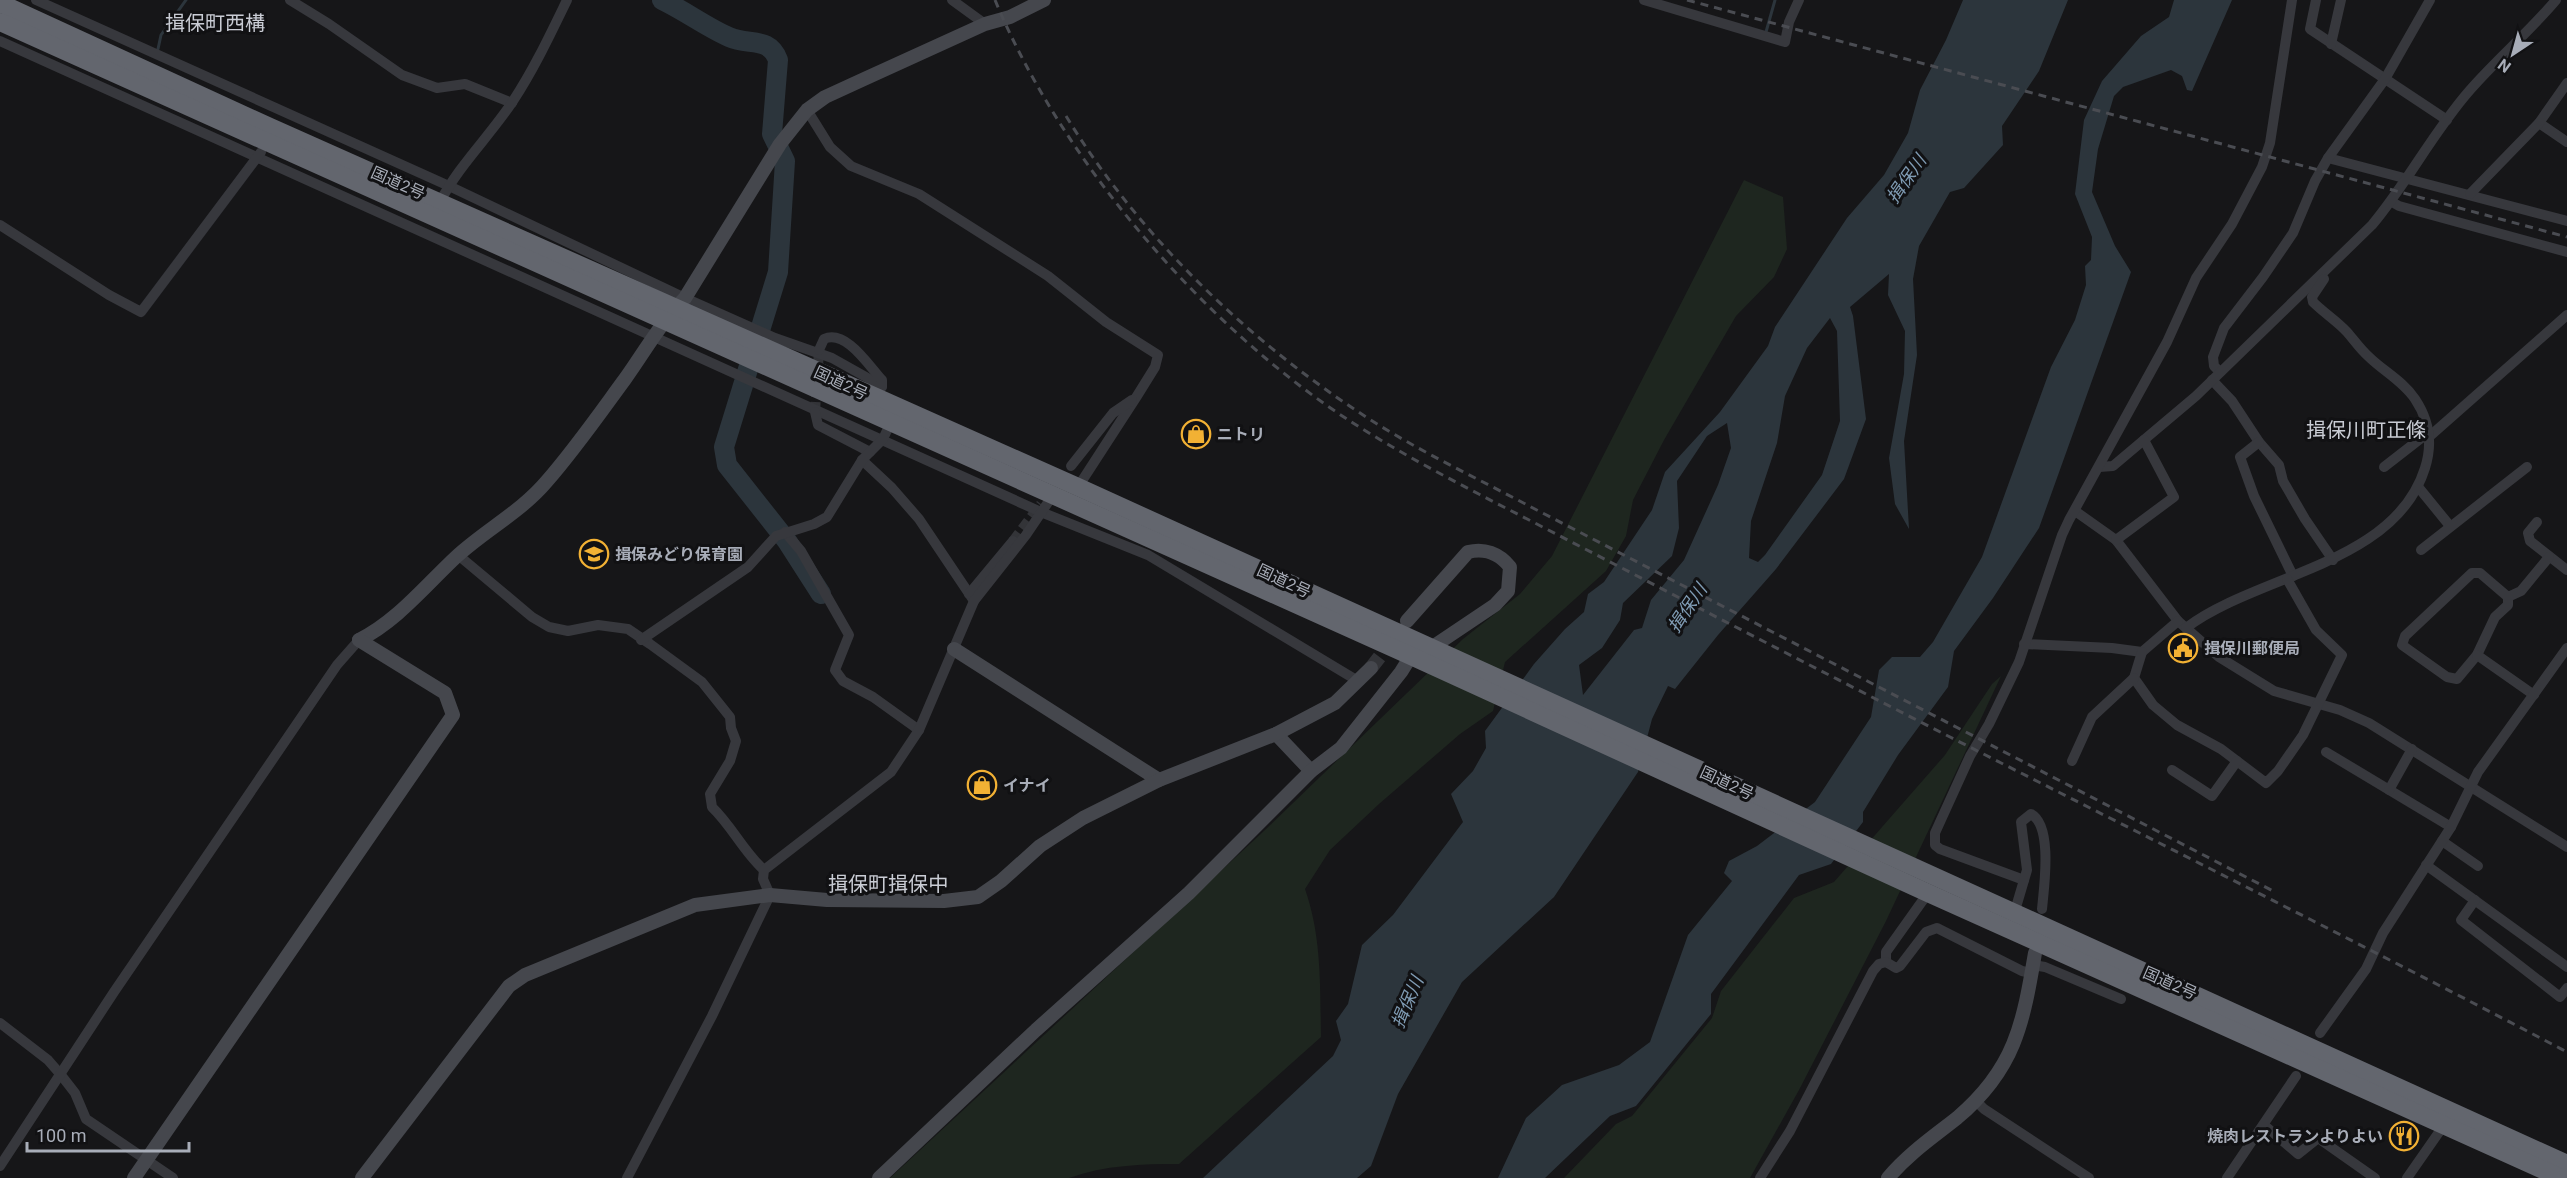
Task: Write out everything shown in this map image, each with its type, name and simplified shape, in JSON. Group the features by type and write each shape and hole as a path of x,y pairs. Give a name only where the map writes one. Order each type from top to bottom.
{"highway":[{"name":"国道2号","path":"0,3 270,128 445,194 675,309 745,340 765,358 886,431 1053,495 1411,656 1444,663 1910,875 2014,914 2567,1164"},
{"name":"国道2号","path":"0,22 262,149 675,309"},
{"name":"国道2号","path":"765,358 881,393 1077,487 1431,648 1444,663"},
{"name":"国道2号","path":"1910,875 1928,893 2561,1178"}],"street":[{"path":"36,0 445,194 512,103 535,66 567,0"},
{"path":"290,0 402,75 437,88 465,84 512,103"},
{"path":"952,0 985,24"},
{"path":"0,1166 178,897 337,665 358,640 374,632 421,593 458,555 515,513 547,482 675,309 780,144 807,110 825,97 985,24 1010,17 1044,0"},
{"path":"1644,0 1785,42 1789,22 1799,0"},
{"path":"2024,880 1940,849 1935,844 1935,833 1970,756 2010,682 2062,536 2074,511 2167,342 2196,278 2232,224 2262,167 2270,143 2292,0"},
{"path":"2316,0 2310,29 2447,120"},
{"path":"2331,44 2341,0"},
{"path":"2332,560 2283,481 2279,465 2259,442 2216,376 2213,357 2224,328 2293,233 2328,158 2385,79 2430,0"},
{"path":"2099,467 2113,466 2145,440 2216,376 2372,225 2392,202 2470,90 2526,35 2556,0"},
{"path":"0,41 262,149 654,337 741,374 765,358 745,340 675,309"},
{"path":"2470,194 2539,123 2567,83"},
{"path":"807,110 830,147 851,166 919,195 1048,276 1106,322 1158,355 1155,367 1077,487"},
{"path":"2539,123 2567,142"},
{"path":"0,225 109,295 141,312 262,149"},
{"path":"2328,158 2567,221"},
{"path":"2392,202 2399,206 2567,252"},
{"path":"2072,761 2092,717 2134,678 2142,652 2182,624 2332,560 2387,524 2419,488 2427,462 2430,434 2416,400 2408,388 2368,357 2346,330 2313,302 2312,297 2327,270"},
{"path":"2384,467 2430,434 2567,315"},
{"path":"819,350 824,339 829,337 838,338 850,345 882,380 881,393"},
{"path":"1071,466 1113,413 1137,396"},
{"path":"815,412 818,425 866,457 919,519 972,597"},
{"path":"641,640 748,567 776,536 814,524 827,517 886,431 1041,512 1148,555 1358,681"},
{"path":"2116,540 2174,496 2145,440"},
{"path":"2134,678 2153,705 2177,725 2221,749 2266,783 2278,771 2303,735 2342,655 2316,630 2254,496 2240,457 2259,442"},
{"path":"2421,550 2527,467"},
{"path":"2419,488 2450,526"},
{"path":"972,597 1026,535 1053,495"},
{"path":"2074,511 2116,540 2182,624 2219,657 2274,691 2319,702 2369,723 2567,847"},
{"path":"2537,522 2528,533 2530,541 2567,570"},
{"path":"785,532 801,551 849,635 835,670 843,681 873,698 919,730"},
{"path":"627,1178 712,1016 770,895 763,879 764,870 891,772 919,730 954,649 972,597 1013,541"},
{"path":"1407,621 1468,552 1475,550 1490,552 1503,559 1510,567 1508,591 1495,605 1431,648"},
{"path":"458,555 532,617 549,627 568,631 598,625 628,629 702,682 730,717 736,741 730,761 710,794 712,807 727,821 749,856 764,870"},
{"path":"2508,597 2522,591 2549,557"},
{"path":"2472,573 2480,573 2508,597 2508,605 2495,617 2477,655 2457,679 2447,676 2402,645 2405,636 2472,573"},
{"path":"134,1178 453,715 445,693 358,640"},
{"path":"2024,644 2112,648 2142,652"},
{"path":"2320,1033 2366,969 2383,933 2451,827 2470,785 2567,648"},
{"path":"954,649 1159,780"},
{"path":"2477,655 2534,695"},
{"path":"879,1178 1036,1030 1189,893 1311,771 1341,748 1411,656"},
{"path":"362,1178 509,987 525,975 695,905 770,895 827,900 944,901 978,897 1001,881 1040,846 1083,818 1159,780 1276,734 1335,703 1371,668"},
{"path":"1276,734 1311,771"},
{"path":"2389,790 2412,749"},
{"path":"2326,752 2451,827"},
{"path":"2172,770 2212,796 2237,761"},
{"path":"2014,914 2026,870 2021,822 2031,814 2041,823 2046,861 2042,909"},
{"path":"2442,841 2478,866"},
{"path":"2426,865 2567,966"},
{"path":"1886,962 1886,952 1928,893"},
{"path":"2475,900 2462,920 2560,997 2567,988"},
{"path":"1760,1178 1790,1131 1873,971 1879,964 1886,962 1896,968 1900,966 1926,932 1937,928 2022,970 2033,963"},
{"path":"2033,963 2121,999"},
{"path":"1888,1178 1910,1155 1975,1100 2003,1066 2015,1043 2033,963"},
{"path":"0,1023 48,1060 75,1092 86,1119 173,1178"},
{"path":"2227,1178 2296,1076"},
{"path":"1975,1100 1984,1109 2089,1178"},
{"path":"2264,1125 2298,1154 2318,1138 2375,1178"},
{"path":"2407,1178 2444,1125"}],"shaded area":[{"path":"1744,180 1783,197 1787,249 1774,277 1736,316 1664,440 1633,500 1626,536 1606,571 1505,662 1493,711 1460,734 1330,850 1305,889 1311,907 1317,944 1321,1037 1179,1164 1110,1168 1069,1178 890,1178 1265,830 1463,639 1520,594 1552,556"},
{"path":"2001,676 1886,921 1799,1090 1750,1178 1564,1178 1616,1124 1632,1116 1712,1018 1721,991 1794,898 1834,882 1945,755 1992,684"}],"water":[{"name":"揖保川","path":"1963,0 2068,0 2039,71 2002,126 2003,145 1964,188 1950,192 1919,246 1913,279 1917,355 1904,441 1909,529 1895,504 1889,458 1904,374 1905,331 1888,295 1889,274 1850,307 1866,419 1844,479 1776,569 1718,635 1675,689 1668,686 1652,719 1638,772 1554,897 1462,982 1398,1094 1371,1166 1357,1178 1203,1178 1333,1056 1341,1040 1336,1021 1348,1004 1362,945 1393,915 1463,822 1451,794 1473,771 1486,748 1485,731 1534,664 1565,629 1584,612 1588,594 1604,582 1652,510 1665,472 1720,412 1768,346 1775,327 1847,218 1884,175 1908,133 1920,90 1946,40","holes":["1830,318 1837,331 1840,421 1822,475 1758,562 1749,558 1751,521 1777,443 1785,396 1807,348","1727,423 1731,448 1718,485 1684,560 1651,600 1642,628 1634,630 1583,695 1579,665 1602,648 1620,620 1623,603 1672,556 1679,528 1677,481 1707,436"]},
{"path":"2174,0 2232,0 2192,91 2187,90 2182,76 2171,70 2123,87 2114,96 2098,149 2092,192 2115,246 2131,272 2039,528 1993,598 1954,651 1948,687 1898,755 1863,812 1863,822 1831,864 1799,875 1711,994 1711,1014 1636,1106 1610,1116 1545,1178 1498,1178 1526,1118 1562,1085 1619,1065 1650,1042 1688,935 1732,881 1724,873 1729,861 1757,846 1815,802 1871,717 1879,670 1892,657 1920,657 1933,642 1982,557 2051,367 2075,320 2086,285 2085,266 2091,260 2092,237 2075,194 2084,120 2102,81 2141,36 2169,17"}],"waterway":[{"path":"158,49 161,35 186,0"},
{"path":"662,0 729,37 764,45 774,52 778,60 772,134 785,161 778,272 724,447 727,465 787,541 821,594"},
{"path":"1766,32 1775,0"}],"tunnel":[{"path":"815,412 819,350"},
{"path":"1013,541 1041,504"},
{"path":"1371,668 1394,638"}],"railway":[{"path":"995,0 1024,61 1059,122 1099,180 1144,237 1244,340 1298,384 1353,423 1480,495 2567,1052"},
{"path":"1687,0 2567,237"},
{"path":"1066,116 1094,159 1126,201 1195,279 1273,349 1357,411 1443,461 2273,891"}],"place":[{"name":"ニトリ","path":"1196,434"},
{"name":"揖保みどり保育園","path":"594,554"},
{"name":"揖保川郵便局","path":"2183,648"},
{"name":"イナイ","path":"982,785"},
{"name":"焼肉レストランよりよい","path":"2404,1136"}],"district":[{"name":"揖保町西構","path":"215,23"},
{"name":"揖保川町正條","path":"2366,430"},
{"name":"揖保町揖保中","path":"888,884"}]}
